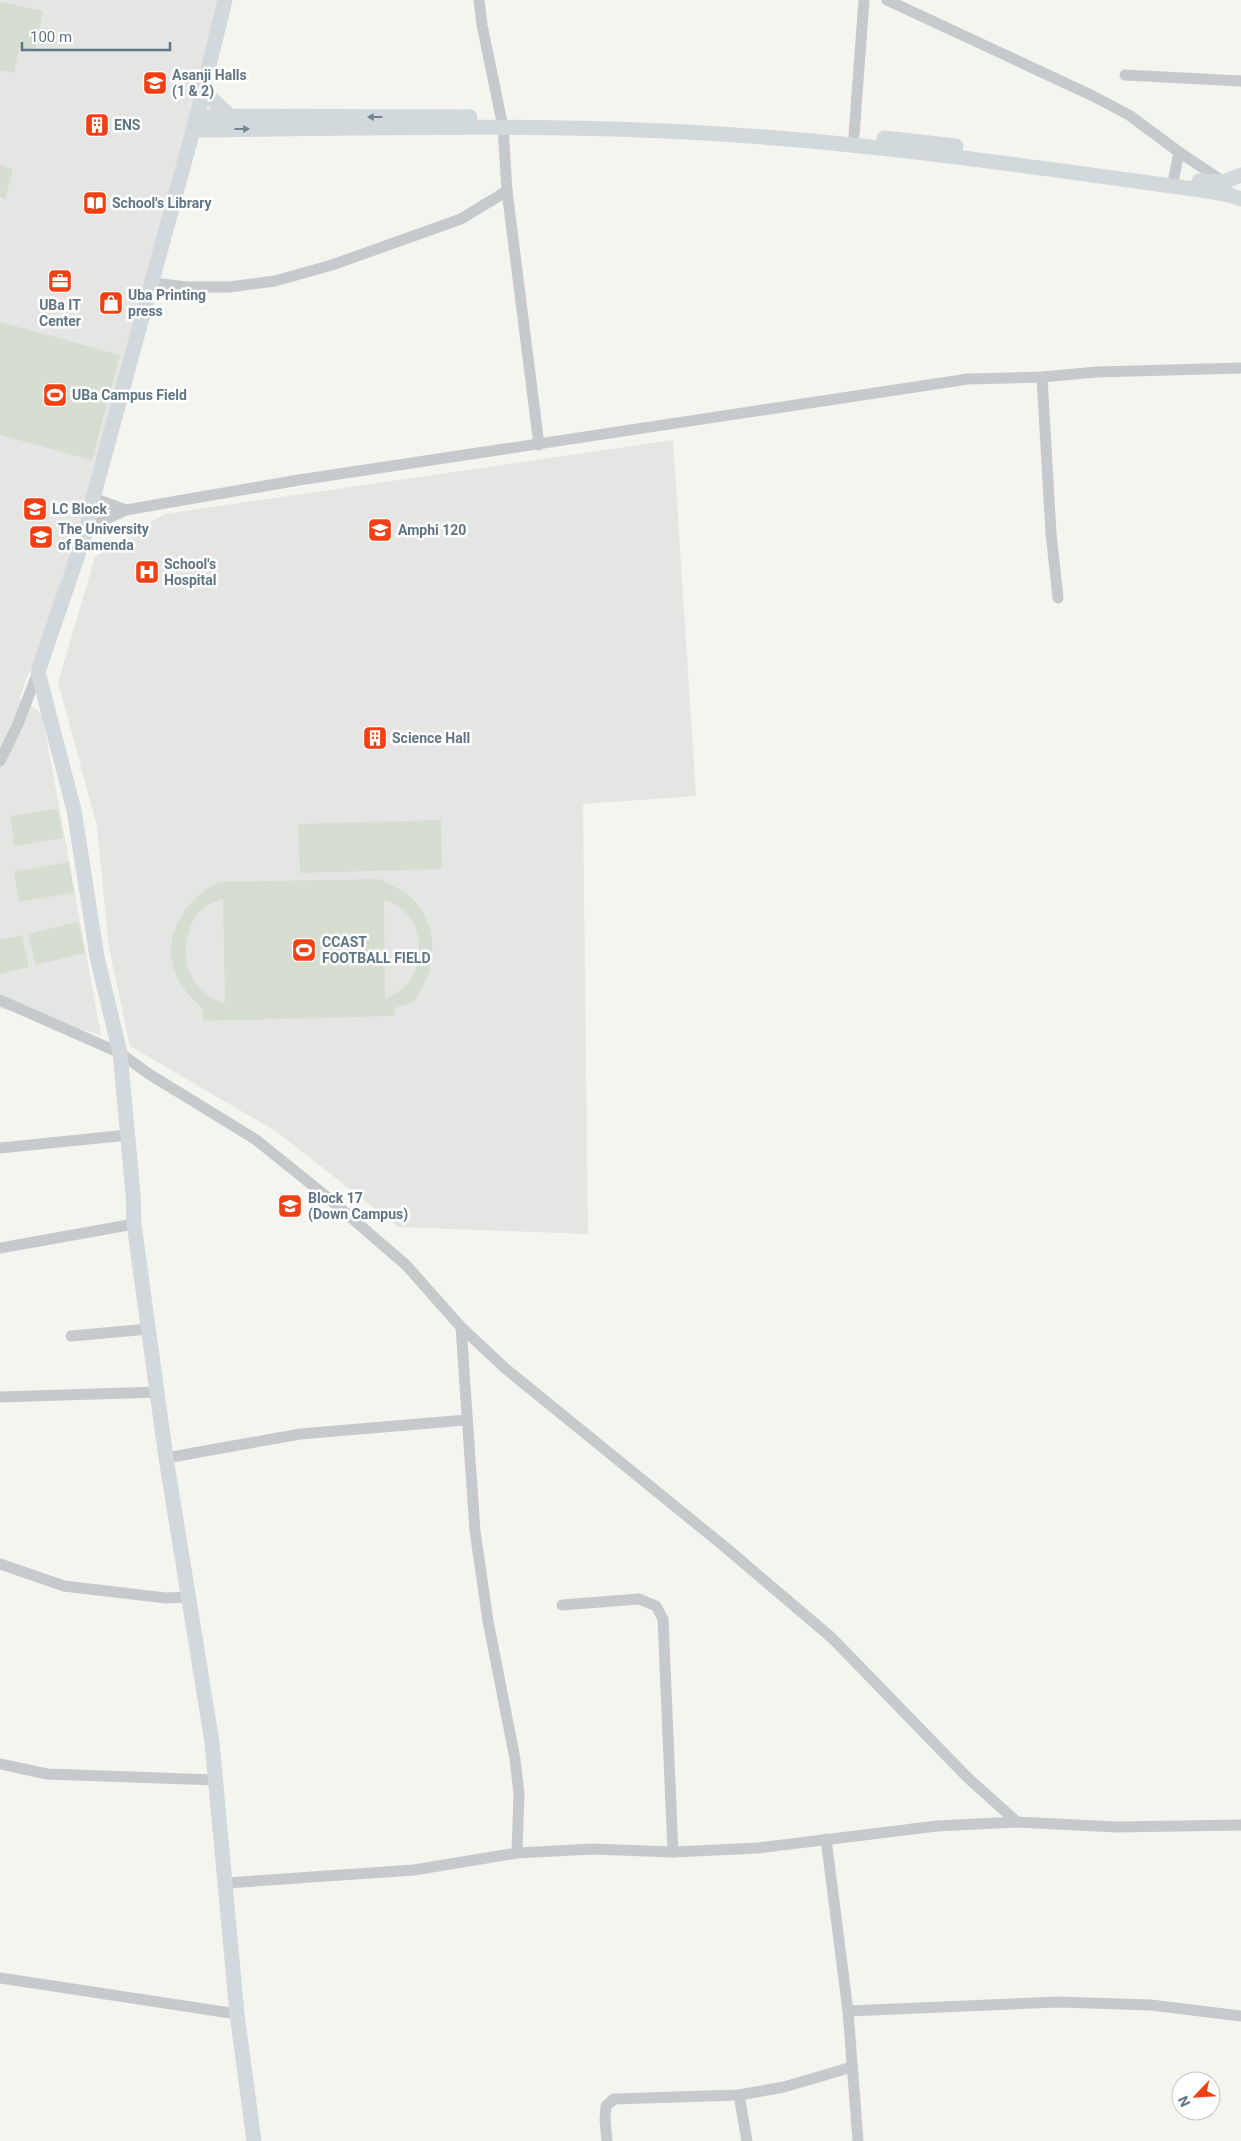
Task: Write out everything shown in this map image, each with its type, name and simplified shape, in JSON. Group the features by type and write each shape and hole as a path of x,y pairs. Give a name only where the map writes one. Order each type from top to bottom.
{"street":[{"path":"0,761 22,717 87,528 93,498 195,123 225,0"},
{"path":"479,0 482,25 502,122 507,191 539,445"},
{"path":"854,135 864,0"},
{"path":"887,0 1093,96 1129,115 1224,182"},
{"path":"1125,75 1241,81"},
{"path":"203,91 230,116"},
{"path":"195,123 230,116 502,122 720,134 895,149 1208,191 1230,195 1241,200"},
{"path":"195,123 502,122 720,124 914,140 1208,182 1224,182 1241,175"},
{"path":"1174,177 1179,152"},
{"path":"152,283 229,287 275,281 332,265 461,219 507,191"},
{"path":"87,528 126,510 300,480 968,379 1042,377 1097,372 1241,368"},
{"path":"1042,377 1049,514 1058,598"},
{"path":"93,498 126,510"},
{"path":"38,672 74,810 97,958 120,1053 134,1224 166,1458 212,1742 237,2014 254,2141"},
{"path":"0,1000 120,1053 149,1074 255,1139 406,1265 461,1327 506,1369 832,1638 968,1778 1017,1822"},
{"path":"0,1148 128,1135"},
{"path":"0,1248 134,1224"},
{"path":"461,1327 475,1531 520,1794 518,1852"},
{"path":"71,1336 149,1329"},
{"path":"0,1397 158,1392"},
{"path":"166,1458 300,1434 466,1420"},
{"path":"0,1564 64,1586 166,1598 187,1597"},
{"path":"562,1604 639,1598 656,1606 663,1619 672,1852"},
{"path":"0,1764 47,1774 216,1780"},
{"path":"226,1884 414,1870 518,1852 592,1849 672,1852 758,1848 937,1826 1017,1822 1116,1827 1241,1825"},
{"path":"826,1840 848,2010 858,2141"},
{"path":"0,1978 237,2014"},
{"path":"848,2010 1058,2002 1151,2005 1241,2016"},
{"path":"607,2141 606,2106 614,2099 739,2095 784,2087 852,2067"},
{"path":"739,2095 747,2141"}],"shaded area":[{"name":"The University of Bamenda","path":"0,0 229,0 71,577 25,682 20,698 42,714 101,1035 0,1008"},
{"path":"0,2 43,11 35,51 19,48 14,73 0,70"},
{"path":"0,165 13,169 5,199 0,197"},
{"name":"UBa Campus Field","path":"0,322 120,355 92,460 0,435"},
{"path":"673,440 696,796 583,804 588,1234 398,1227 277,1132 130,1046 109,948 97,827 58,682 95,557 164,514"},
{"path":"58,809 63,838 14,846 10,816"},
{"path":"441,820 442,869 300,873 298,824"},
{"path":"69,862 74,893 19,902 14,871"},
{"name":"CCAST FOOTBALL FIELD","path":"380,879 410,897 418,905 429,924 432,958 426,980 413,1002 394,1008 395,1016 203,1021 202,1009 190,997 176,975 171,947 179,920 187,908 207,889 219,882","holes":["223,899 225,1002 225,1003 214,999 198,987 187,966 186,954 186,941 189,929 195,919 204,907","384,900 395,904 405,911 412,920 419,942 417,966 410,981 385,999"]},
{"path":"78,922 85,953 36,965 28,934"},
{"path":"22,935 29,967 0,974 0,940"}],"place":[{"name":"Asanji Halls (1 & 2)","path":"155,83"},
{"name":"ENS","path":"97,125"},
{"name":"School's Library","path":"95,203"},
{"name":"UBa IT Center","path":"60,281"},
{"name":"Uba Printing press","path":"111,303"},
{"name":"UBa Campus Field","path":"55,395"},
{"name":"LC Block","path":"35,509"},
{"name":"Amphi 120","path":"380,530"},
{"name":"The University of Bamenda","path":"41,537"},
{"name":"School's Hospital","path":"147,572"},
{"name":"Science Hall","path":"375,738"},
{"name":"CCAST FOOTBALL FIELD","path":"304,950"},
{"name":"Block 17 (Down Campus)","path":"290,1206"}]}
